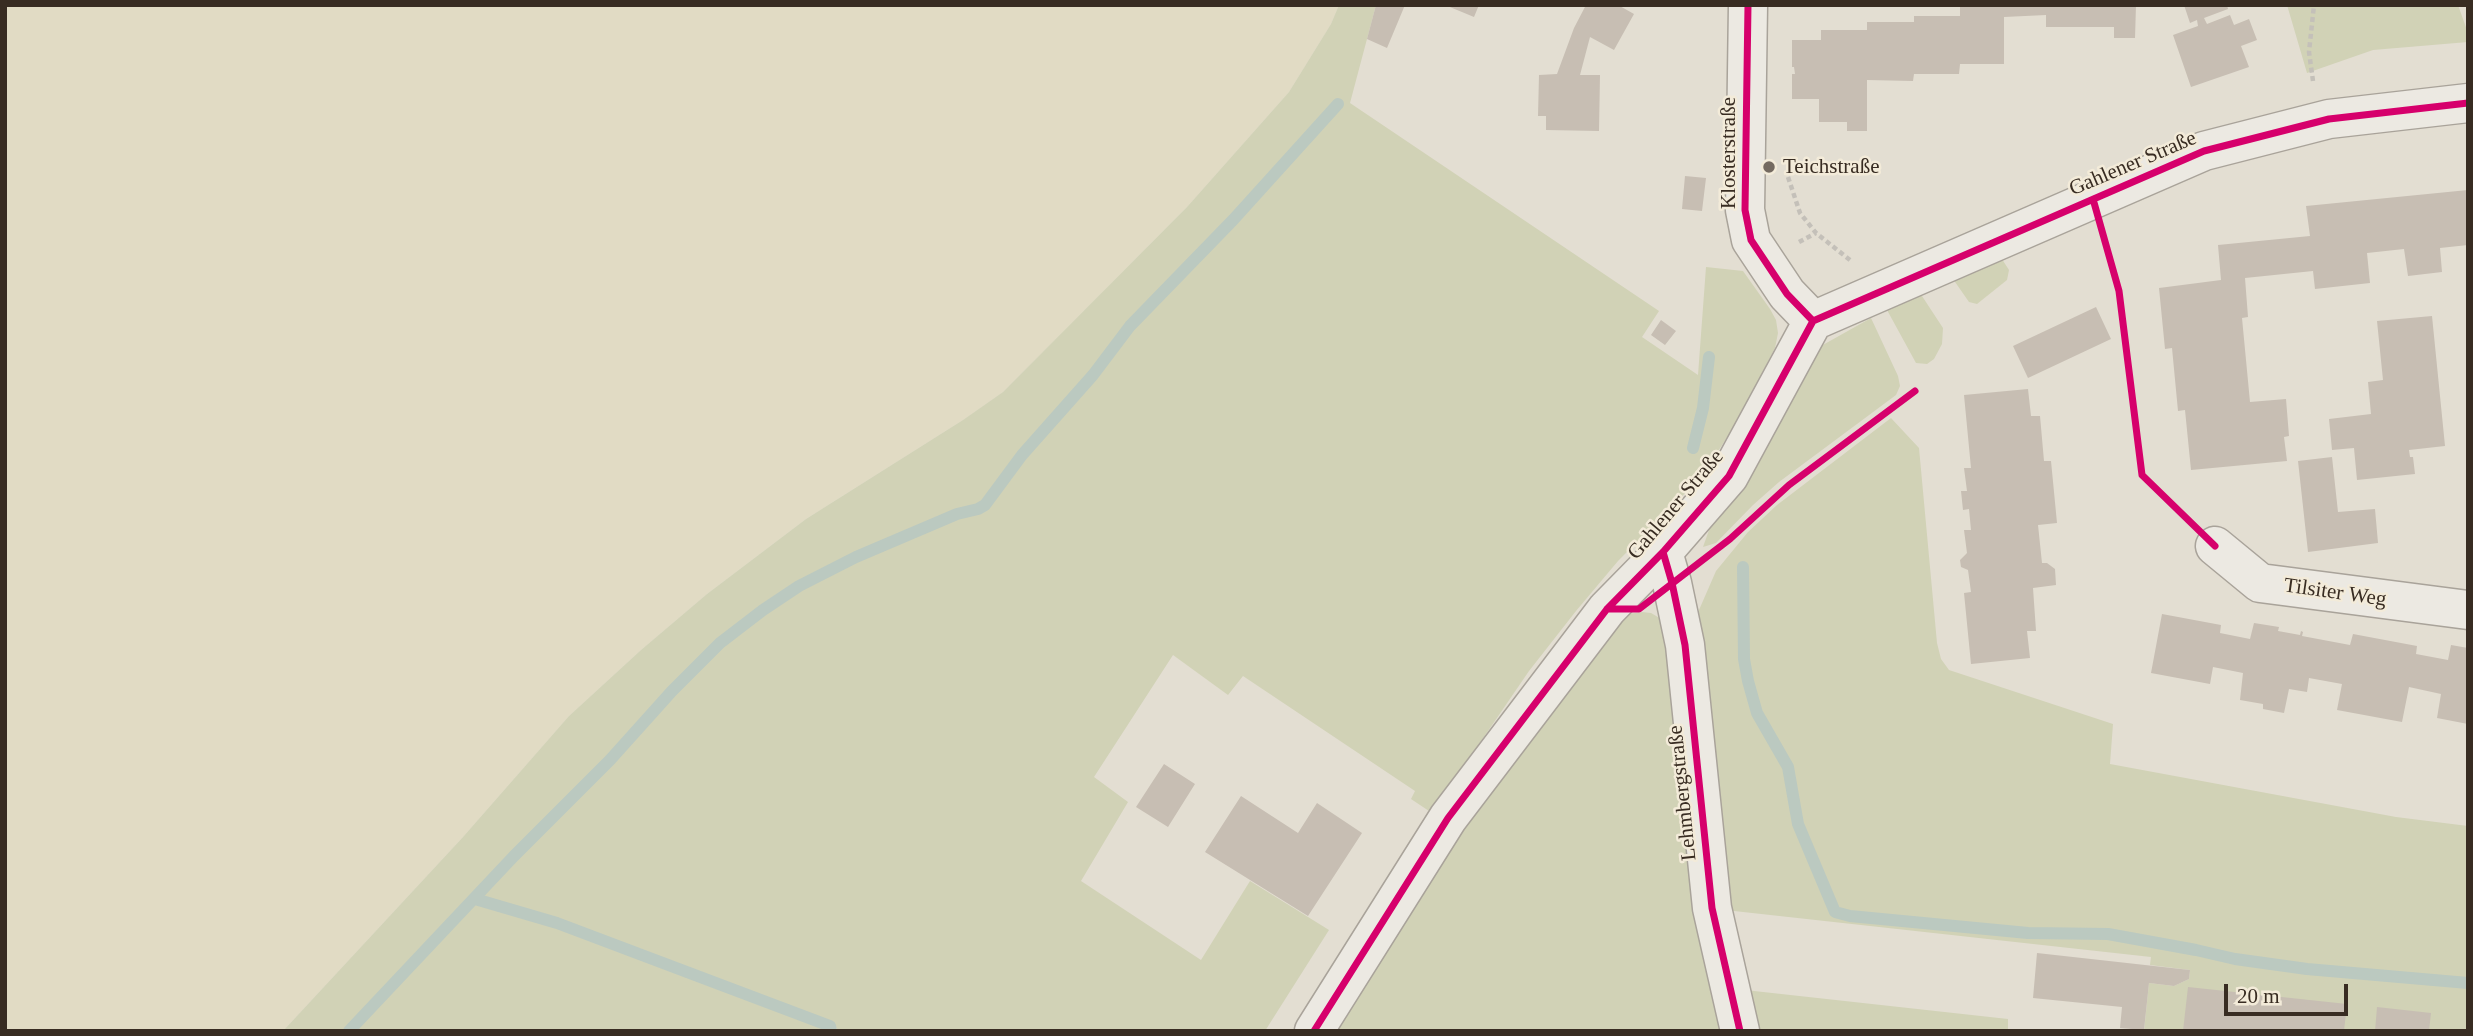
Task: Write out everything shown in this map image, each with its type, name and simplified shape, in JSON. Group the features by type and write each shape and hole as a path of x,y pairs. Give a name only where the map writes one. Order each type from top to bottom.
{"street":[{"name":"Klosterstraße","path":"1748,5 1745,210 1751,240 1787,294 1813,321"},
{"name":"Gahlener Straße","path":"1314,1031 1448,818 1607,609 1663,552 1729,476 1813,321 2204,151 2319,122 2468,103"},
{"name":"Tilsiter Weg","path":"2215,546 2260,583 2468,610"},
{"name":"Lehmbergstraße","path":"1663,552 1685,645 1712,908 1740,1031"}],"path":[{"path":"2314,5 2309,52 2319,122"},
{"path":"1786,165 1800,214 1816,233 1854,263 1867,299"}],"shaded area":[{"path":"5,5 1339,5 1331,24 1289,92 1187,207 1003,392 806,519 707,594 641,650 569,716 463,837 283,1031 5,1031"}],"green space":[{"path":"1339,5 1376,5 1350,103 1659,311 1642,337 1698,375 1706,267 1743,271 1770,309 1776,320 1778,333 1775,348 1737,422 1702,476 1618,561 1576,611 1529,671 1432,813 1411,799 1415,791 1243,676 1228,695 1173,655 1094,777 1128,802 1081,881 1201,960 1250,881 1329,930 1265,1031 840,1031 836,1028 835,1031 283,1031 463,837 569,716 641,650 707,594 806,519 1003,392 1187,207 1289,92 1331,24"},
{"path":"2287,5 2458,5 2468,33 2468,42 2373,50 2307,73"},
{"path":"2000,256 2009,270 2007,280 1977,304 1969,302 1953,279"},
{"path":"1920,293 1943,328 1942,344 1934,359 1927,364 1916,363 1887,310"},
{"path":"1871,318 1898,376 1900,386 1896,395 1779,482 1716,543 1703,547 1714,516 1811,359 1821,346"},
{"path":"1891,418 1919,448 1937,643 1941,659 1949,670 2113,724 2110,764 2396,817 2468,826 2468,1031 2144,1031 2149,983 2174,986 2189,979 2190,970 2150,965 2151,957 1725,910 1696,630 1699,610 1716,571 1748,532 1777,505"},
{"path":"1651,613 1663,620 1727,1031 1337,1031 1479,806 1564,686 1628,614"},
{"path":"1745,990 2008,1019 2008,1031 1754,1031"}],"building":[{"path":"1376,5 1405,5 1387,48 1367,39"},
{"path":"1445,5 1479,5 1474,17"},
{"path":"1586,5 1618,5 1634,14 1614,50 1590,37 1580,75 1600,75 1599,131 1546,130 1546,116 1538,116 1539,75 1557,74 1574,28"},
{"path":"2136,5 2135,38 2114,38 2114,27 2046,27 2046,15 2004,17 2004,64 1960,64 1959,74 1914,74 1913,81 1867,80 1867,131 1847,131 1847,122 1819,122 1819,99 1792,99 1792,74 1795,74 1792,67 1792,40 1821,40 1821,30 1867,30 1867,22 1914,22 1914,16 1960,16 1960,7"},
{"path":"2184,5 2227,5 2228,9 2204,18 2207,24 2230,15 2234,25 2249,19 2257,40 2241,46 2249,67 2191,87 2173,35 2198,26 2197,20 2190,23"},
{"path":"1685,176 1706,178 1702,211 1682,209"},
{"path":"2468,190 2468,245 2440,248 2442,272 2408,276 2404,249 2367,253 2370,283 2315,289 2313,271 2245,278 2248,317 2242,318 2250,402 2286,399 2289,436 2284,437 2287,461 2191,470 2185,410 2178,411 2172,348 2165,349 2159,288 2221,280 2218,245 2310,236 2306,206"},
{"path":"2096,307 2111,339 2028,378 2013,346"},
{"path":"2432,316 2445,446 2409,450 2410,457 2413,457 2415,474 2357,480 2354,448 2332,450 2329,419 2371,414 2368,382 2383,380 2377,321"},
{"path":"1661,320 1676,331 1665,345 1651,335"},
{"path":"2028,389 2031,416 2040,416 2044,461 2051,461 2057,523 2038,525 2042,563 2055,569 2056,585 2033,588 2036,631 2027,631 2030,658 1971,664 1964,593 1971,592 1968,570 1961,567 1960,560 1967,553 1964,530 1971,530 1969,509 1963,510 1961,491 1967,491 1964,468 1971,468 1964,395"},
{"path":"2332,457 2338,512 2375,509 2378,543 2308,552 2298,461"},
{"path":"2162,614 2221,625 2220,633 2250,639 2254,623 2279,627 2278,631 2300,635 2301,631 2302,636 2350,645 2353,634 2417,646 2416,654 2448,660 2451,645 2468,648 2468,724 2437,718 2441,694 2409,687 2402,722 2337,710 2342,684 2309,678 2307,692 2289,689 2284,713 2263,709 2263,704 2240,700 2243,673 2213,667 2210,684 2151,673"},
{"path":"1164,764 1195,784 1168,827 1136,807"},
{"path":"1241,796 1298,833 1317,803 1362,833 1308,916 1205,852"},
{"path":"2037,953 2190,970 2189,979 2174,986 2149,983 2144,1030 2120,1028 2122,1007 2033,998"},
{"path":"2188,987 2347,1004 2344,1031 2183,1031"},
{"path":"2377,1007 2431,1013 2429,1031 2375,1031"}],"waterway":[{"path":"349,1031 720,643 799,586 856,557 957,514 985,505 1022,455 1093,375 1130,326 1233,220 1338,104"},
{"path":"1693,448 1703,408 1709,357"},
{"path":"1743,567 1744,659 1748,681 1757,713 1788,767 1798,824 1835,912 1850,916 2028,933 2108,934 2235,959 2307,969 2468,983"},
{"path":"475,899 557,923 830,1026 831,1031"}],"cycle path":[{"path":"1748,5 1745,210 1751,240 1787,294 1813,321"},
{"path":"1314,1031 1448,818 1607,609 1663,552 1729,476 1813,321 2204,151 2329,119 2468,103"},
{"path":"2093,199 2119,291 2142,475 2215,546"},
{"path":"1607,609 1639,609 1730,539 1789,485 1915,391"},
{"path":"1663,552 1685,645 1712,908 1740,1031"}],"place":[{"name":"Teichstraße","path":"1769,167"}]}
